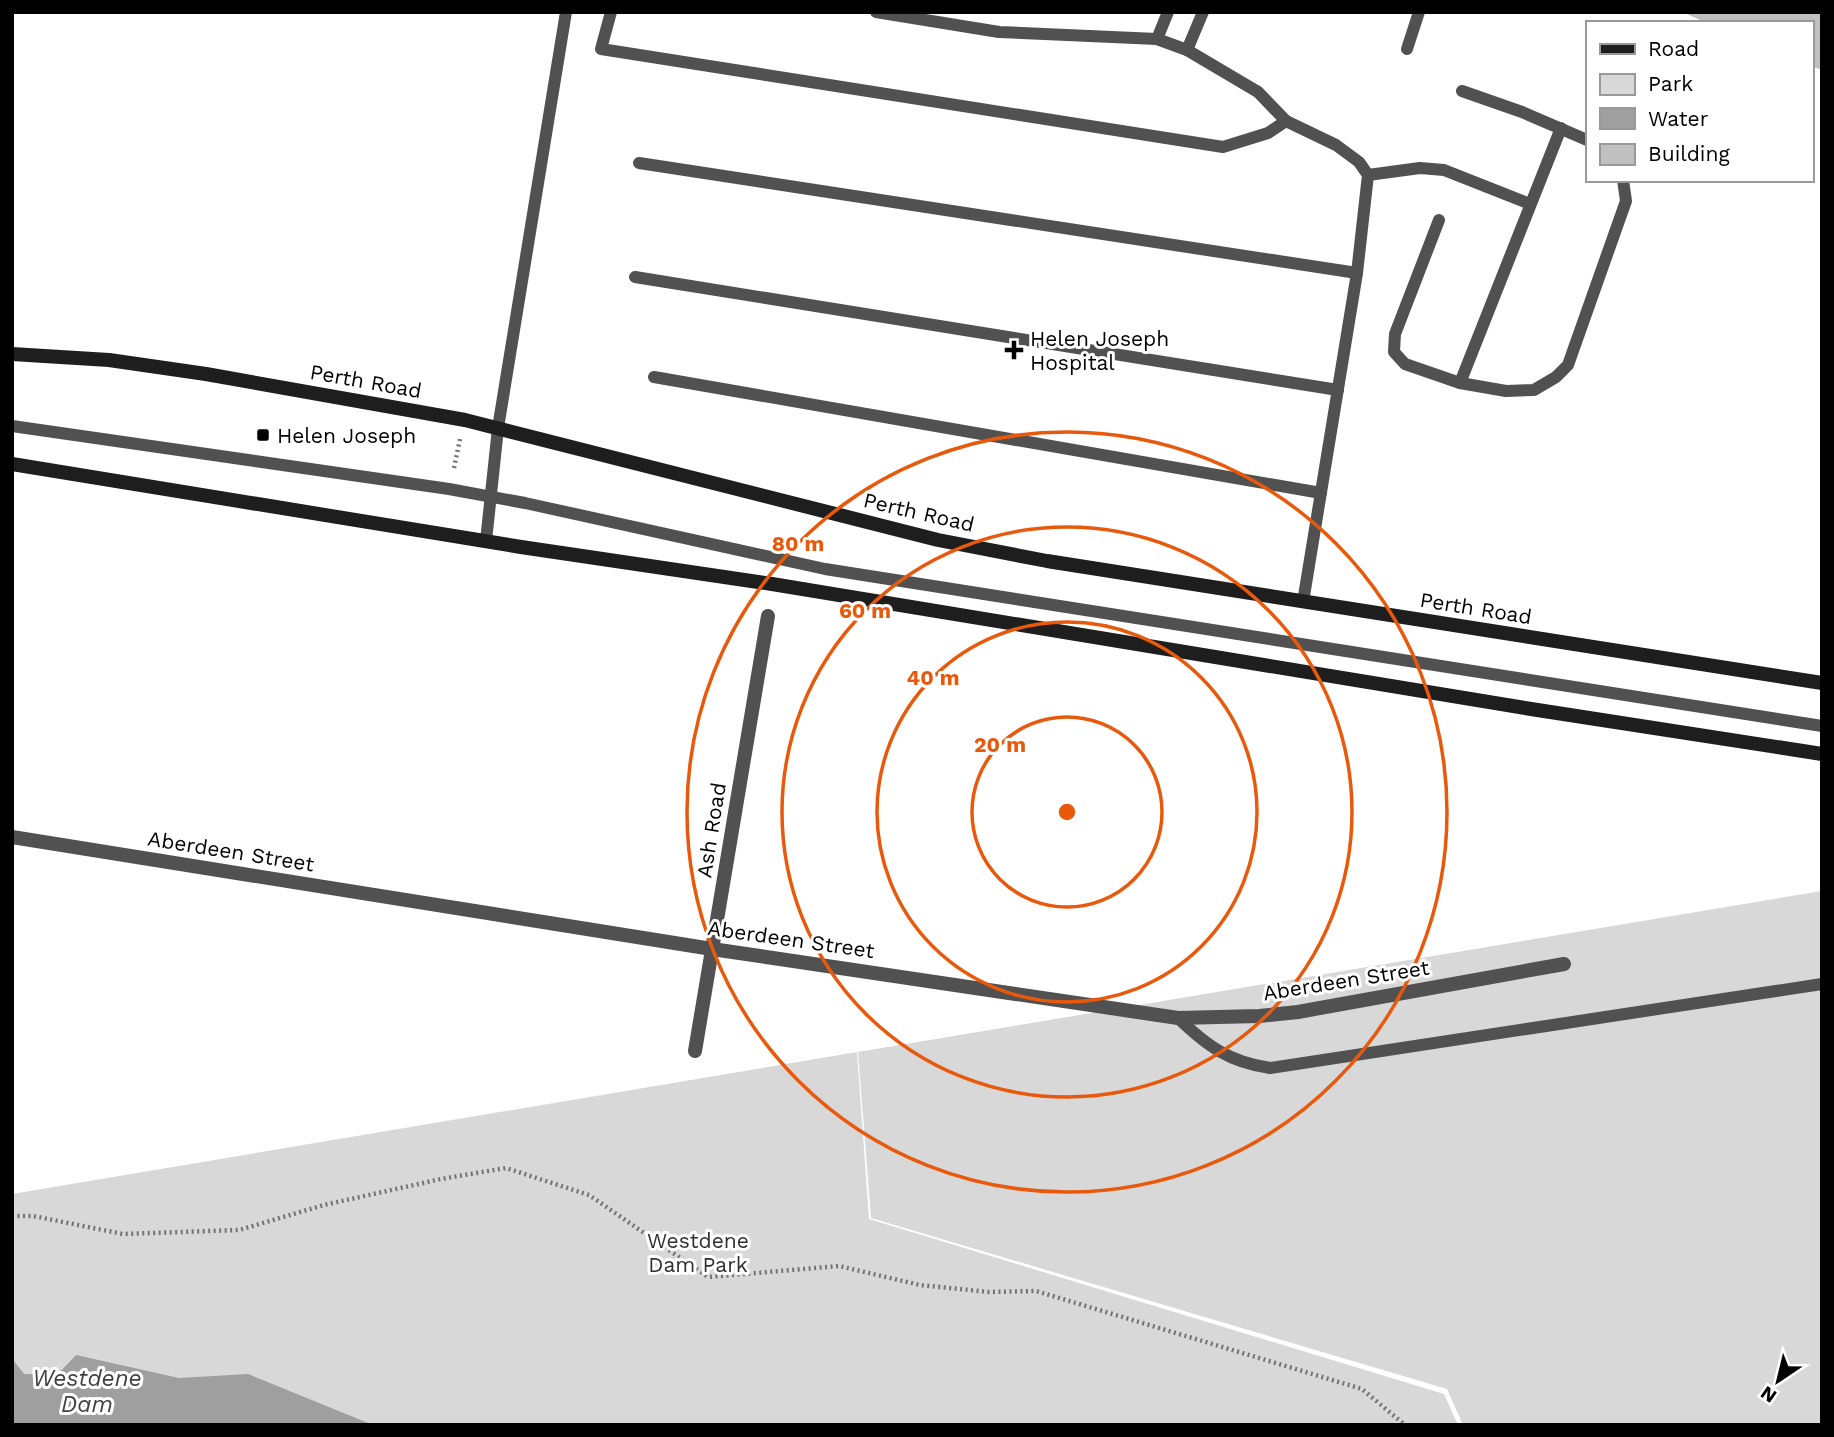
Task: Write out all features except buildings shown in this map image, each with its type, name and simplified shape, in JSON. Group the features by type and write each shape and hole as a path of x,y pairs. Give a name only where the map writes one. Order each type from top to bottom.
{"main road":[{"name":"Perth Road","path":"12,354 109,360 452,417 938,540 1047,561 1822,682"},
{"path":"12,464 1822,754"}],"street":[{"name":"Ash Road","path":"695,1051 768,616"},
{"name":"Aberdeen Street","path":"12,837 712,949 1178,1018 1298,1012 1564,964"}],"lane":[{"path":"486,541 498,428 566,12"},
{"path":"611,12 601,49 1223,148 1268,133 1286,121"},
{"path":"876,12 999,32 1157,39 1187,50 1258,92 1286,121 1336,145 1359,162 1368,176 1357,273 1303,602"},
{"path":"1157,39 1168,12"},
{"path":"1187,50 1203,12"},
{"path":"1407,49 1419,12"},
{"path":"1462,91 1586,140"},
{"path":"1460,383 1561,128"},
{"path":"639,163 1357,273"},
{"path":"1368,176 1420,168 1444,170 1530,204"},
{"path":"1439,220 1395,334 1394,352 1405,364 1460,383 1506,391 1534,390 1556,377 1568,365 1626,201 1623,182"},
{"path":"635,277 1338,390"},
{"path":"654,377 1321,493"},
{"path":"12,426 449,489 525,503 825,569 1822,726"},
{"path":"1178,1018 1198,1037 1228,1058 1246,1065 1270,1068 1822,984"}],"path":[{"path":"12,1216 33,1216 122,1234 239,1230 324,1205 441,1179 506,1168 589,1195 709,1277 839,1266 920,1285 989,1292 1036,1291 1362,1390 1405,1425"}],"green space":[{"path":"1822,891 1822,1425 1463,1425 1447,1389 871,1218 858,1052"},
{"name":"Westdene Dam Park","path":"857,1052 869,1219 1444,1394 1458,1425 12,1425 12,1194"}],"water":[{"name":"Westdene Dam","path":"12,1344 14,1361 24,1374 57,1375 76,1355 179,1378 248,1374 373,1425 12,1425"}],"place":[{"name":"Helen Joseph Hospital","path":"1014,350"},
{"name":"Helen Joseph","path":"263,435"}]}
